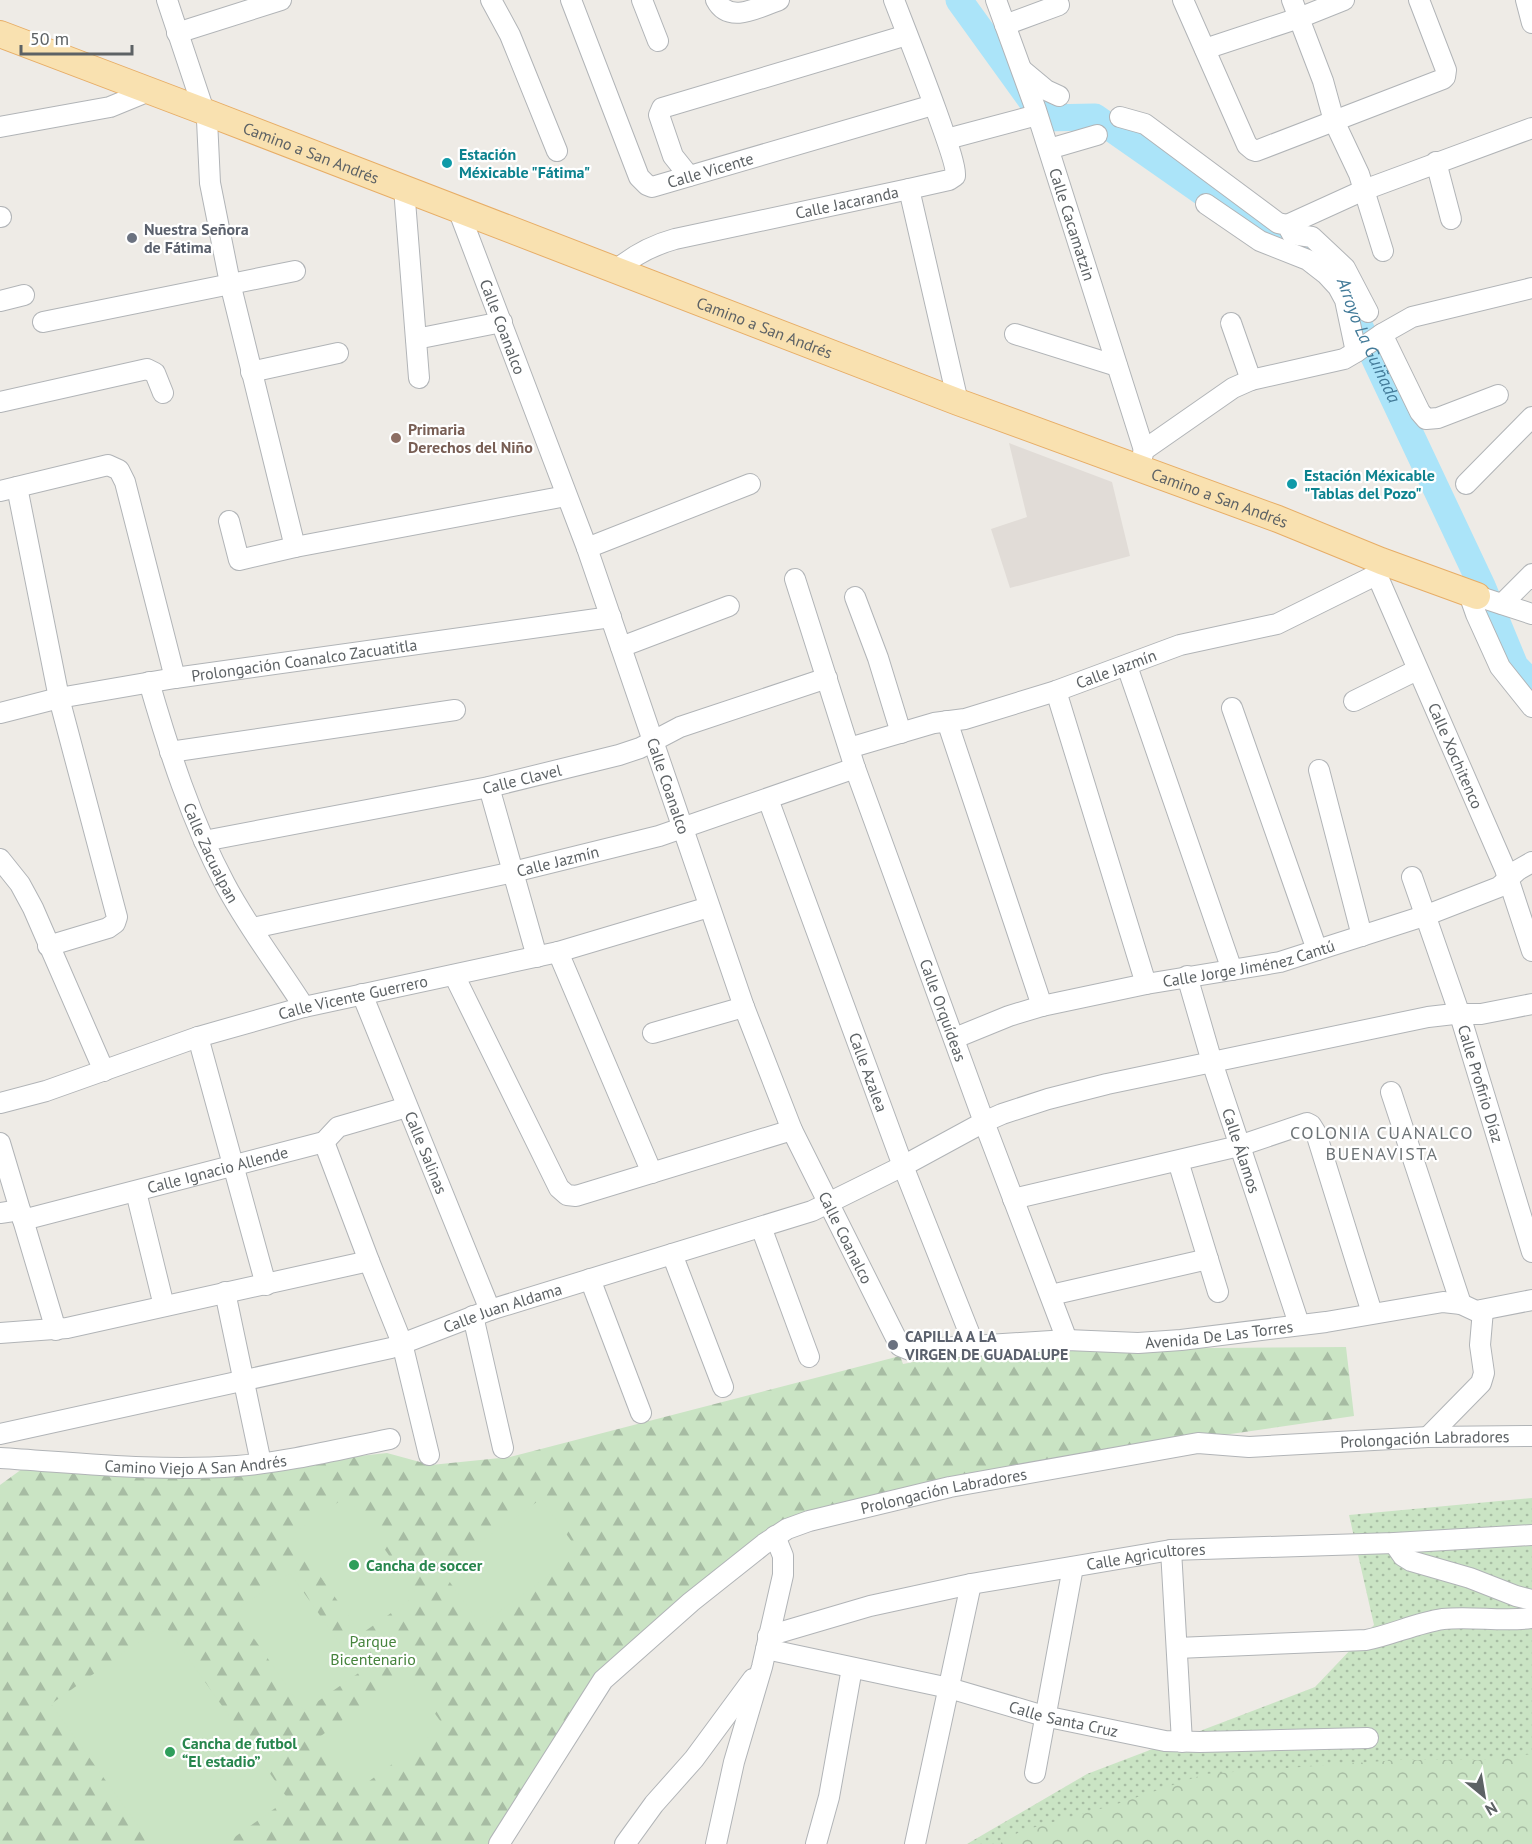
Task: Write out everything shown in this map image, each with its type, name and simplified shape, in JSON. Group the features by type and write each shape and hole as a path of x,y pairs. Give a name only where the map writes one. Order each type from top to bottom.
{"main road":[{"name":"Camino a San Andrés","path":"0,34 958,402 1141,460 1278,519 1379,567 1487,599"}],"street":[{"path":"167,0 208,129 210,183 230,284 295,548"},
{"path":"177,33 281,0"},
{"path":"491,0 510,35 557,151"},
{"name":"Calle Vicente","path":"571,0 639,177 652,187 933,105"},
{"path":"642,0 658,41"},
{"path":"721,6 740,13 779,0"},
{"path":"894,0 947,139 1037,112"},
{"name":"Calle Cacamatzin","path":"996,0 1049,149 1117,366 1141,460"},
{"path":"1182,0 1247,145 1253,150 1261,151 1445,77 1446,70 1419,0"},
{"path":"1205,49 1295,9 1344,0"},
{"path":"1526,0 1532,23"},
{"path":"1005,24 1059,5"},
{"path":"1295,9 1323,81 1334,121 1351,154 1383,251"},
{"path":"689,176 673,156 659,115 662,108 907,35"},
{"path":"1023,74 1059,96"},
{"path":"0,127 110,107 149,91"},
{"path":"1120,117 1145,124 1278,223 1308,260 1326,274 1342,293 1369,343 1426,418 1438,418 1498,395"},
{"path":"1291,239 1364,190 1532,128"},
{"path":"1049,149 1097,135"},
{"name":"Calle Jacaranda","path":"616,270 636,254 656,244 949,180 955,176 956,169 947,139"},
{"path":"1436,162 1451,219"},
{"path":"404,188 418,378"},
{"path":"909,189 958,402"},
{"path":"1206,204 1260,241 1291,239 1307,235 1312,237 1345,268 1368,312"},
{"name":"Calle Coanalco","path":"458,209 586,548 744,1007 792,1130 897,1342 903,1348"},
{"path":"43,322 295,271"},
{"path":"1141,460 1222,395 1251,380 1332,363 1412,317 1427,312 1532,288"},
{"path":"0,301 24,295"},
{"path":"416,339 501,322"},
{"path":"1231,323 1251,380"},
{"path":"1016,334 1117,366"},
{"path":"251,372 338,353"},
{"path":"0,402 147,369 155,373 163,393"},
{"path":"1466,484 1532,417"},
{"path":"48,946 108,928 115,923 117,917 59,698 8,489 108,465 119,470 125,482 175,678"},
{"path":"586,548 750,484"},
{"path":"229,521 238,560 566,496"},
{"name":"Calle Jazmín","path":"849,748 934,723 965,719 1056,691 1180,645 1277,624 1379,567"},
{"name":"Calle Xochitenco","path":"1379,567 1417,670 1527,918 1532,951"},
{"path":"1532,574 1487,599 1476,614 1500,667 1532,707"},
{"name":"Calle Orquídeas","path":"795,579 855,768 984,1122 1052,1295 1067,1340"},
{"path":"855,597 878,658 900,733"},
{"name":"Camino a San Andrés","path":"1487,599 1532,614"},
{"path":"621,647 729,606"},
{"name":"Prolongación Coanalco Zacuatitla","path":"0,713 59,698 149,682 611,617"},
{"path":"1127,666 1232,970"},
{"path":"1354,701 1417,670"},
{"name":"Calle Clavel","path":"204,841 489,787 619,755 680,727 827,678"},
{"name":"Calle Zacualpan","path":"149,682 170,752 204,841 226,886 304,1007"},
{"path":"1056,691 1146,984"},
{"path":"1232,708 1317,950"},
{"path":"170,752 455,710"},
{"path":"947,721 1041,1006"},
{"name":"Calle Jazmín","path":"252,928 513,872 659,836 855,768"},
{"path":"1319,770 1362,936"},
{"path":"489,787 537,957"},
{"name":"Calle Azalea","path":"768,799 903,1166 974,1345"},
{"path":"0,860 20,884 33,908 104,1071"},
{"name":"Calle Jorge Jiménez Cantú","path":"955,1038 1041,1006 1187,976 1280,962 1427,915 1499,887 1518,870 1532,862"},
{"name":"Calle Profirio Díaz","path":"1413,877 1460,1015 1532,1252"},
{"name":"Calle Vicente Guerrero","path":"0,1103 46,1091 198,1037 304,1007 558,952 709,907"},
{"path":"558,952 652,1173"},
{"path":"454,975 560,1188 567,1196 576,1196 792,1130"},
{"name":"Calle Álamos","path":"1187,976 1239,1146 1299,1324"},
{"name":"Calle Salinas","path":"362,994 482,1313 503,1448"},
{"path":"984,1122 1048,1099 1107,1084 1428,1017 1481,1014 1532,1004"},
{"path":"653,1033 744,1007"},
{"path":"198,1037 266,1285"},
{"path":"1390,1092 1461,1304"},
{"name":"Calle Ignacio Allende","path":"21,1215 136,1191 324,1142 338,1127 406,1107"},
{"name":"Calle Juan Aldama","path":"0,1434 374,1352 482,1313 789,1219 829,1204 984,1122"},
{"path":"1013,1199 1239,1146 1307,1123 1316,1133 1372,1313"},
{"path":"324,1142 402,1343 429,1455"},
{"path":"0,1143 56,1330"},
{"path":"1178,1161 1218,1292"},
{"path":"136,1191 164,1306"},
{"path":"0,1213 21,1215"},
{"path":"761,1227 809,1357"},
{"path":"672,1254 723,1387"},
{"path":"1052,1295 1208,1259"},
{"path":"0,1334 56,1330 369,1261"},
{"path":"590,1279 640,1413"},
{"path":"225,1292 261,1463"},
{"name":"Avenida De Las Torres","path":"903,1348 910,1350 1067,1340 1138,1343 1181,1340 1326,1322 1443,1302 1461,1304 1476,1311 1532,1300"},
{"path":"1428,1437 1481,1383 1484,1373 1480,1345 1483,1310"},
{"name":"Prolongación Labradores","path":"500,1844 598,1686 691,1602 775,1536 809,1521 951,1487 1198,1443 1249,1447 1428,1437 1532,1436"},
{"name":"Camino Viejo A San Andrés","path":"0,1458 146,1469 215,1467 261,1463 390,1439"},
{"name":"Calle Agricultores","path":"765,1651 870,1606 971,1584 1171,1550 1394,1543 1532,1535"},
{"path":"716,1844 734,1762 765,1651 783,1575 783,1556 775,1536"},
{"path":"1394,1543 1403,1556 1412,1561 1532,1600"},
{"path":"1171,1550 1182,1742"},
{"path":"1035,1773 1073,1567"},
{"path":"915,1844 971,1584"},
{"path":"1177,1648 1366,1640 1390,1635 1422,1623 1446,1619 1532,1618"},
{"path":"625,1844 654,1804 701,1750 765,1651"},
{"name":"Calle Santa Cruz","path":"765,1651 949,1688 1044,1716 1165,1741 1368,1738"},
{"path":"816,1844 829,1797 852,1668"}],"shaded area":[{"path":"1009,443 1112,482 1130,556 1010,588 991,529 1027,517"}],"green space":[{"name":"Parque Bicentenario","path":"1346,1347 1354,1416 1058,1459 807,1514 595,1678 491,1844 0,1844 0,1485 22,1469 341,1458 387,1453 431,1465 510,1457 900,1356 903,1364 976,1350"},
{"name":"Cancha de soccer","path":"347,1496 417,1595 361,1634 291,1535"},
{"path":"1532,1498 1532,1844 967,1844 1087,1774 1315,1687 1374,1625 1349,1515"},
{"name":"Cancha de soccer","path":"541,1499 580,1553 481,1625 441,1570"},
{"path":"290,1573 360,1672 304,1711 235,1611"},
{"name":"Cancha de futbol “El estadio”","path":"164,1624 288,1799 225,1844 151,1844 51,1704"},
{"path":"406,1674 444,1726 357,1790 318,1738"},
{"path":"1532,1754 1532,1844 999,1844 1021,1831 1114,1805 1205,1774 1398,1760 1482,1760"}],"waterway":[{"name":"Arroyo La Guiñada","path":"959,0 1044,118 1095,117 1258,231 1304,244 1342,277 1359,325 1482,586 1515,666 1532,684"}],"place":[{"name":"Estación Méxicable \"Fátima\"","path":"447,163"},
{"name":"Nuestra Señora de Fátima","path":"132,238"},
{"name":"Primaria Derechos del Niño","path":"396,438"},
{"name":"Estación Méxicable \"Tablas del Pozo\"","path":"1292,484"},
{"name":"CAPILLA A LA VIRGEN DE GUADALUPE","path":"893,1345"},
{"name":"Cancha de soccer","path":"354,1565"},
{"name":"Cancha de futbol “El estadio”","path":"170,1752"}],"district":[{"name":"COLONIA CUANALCO BUENAVISTA","path":"1382,1143"}]}
